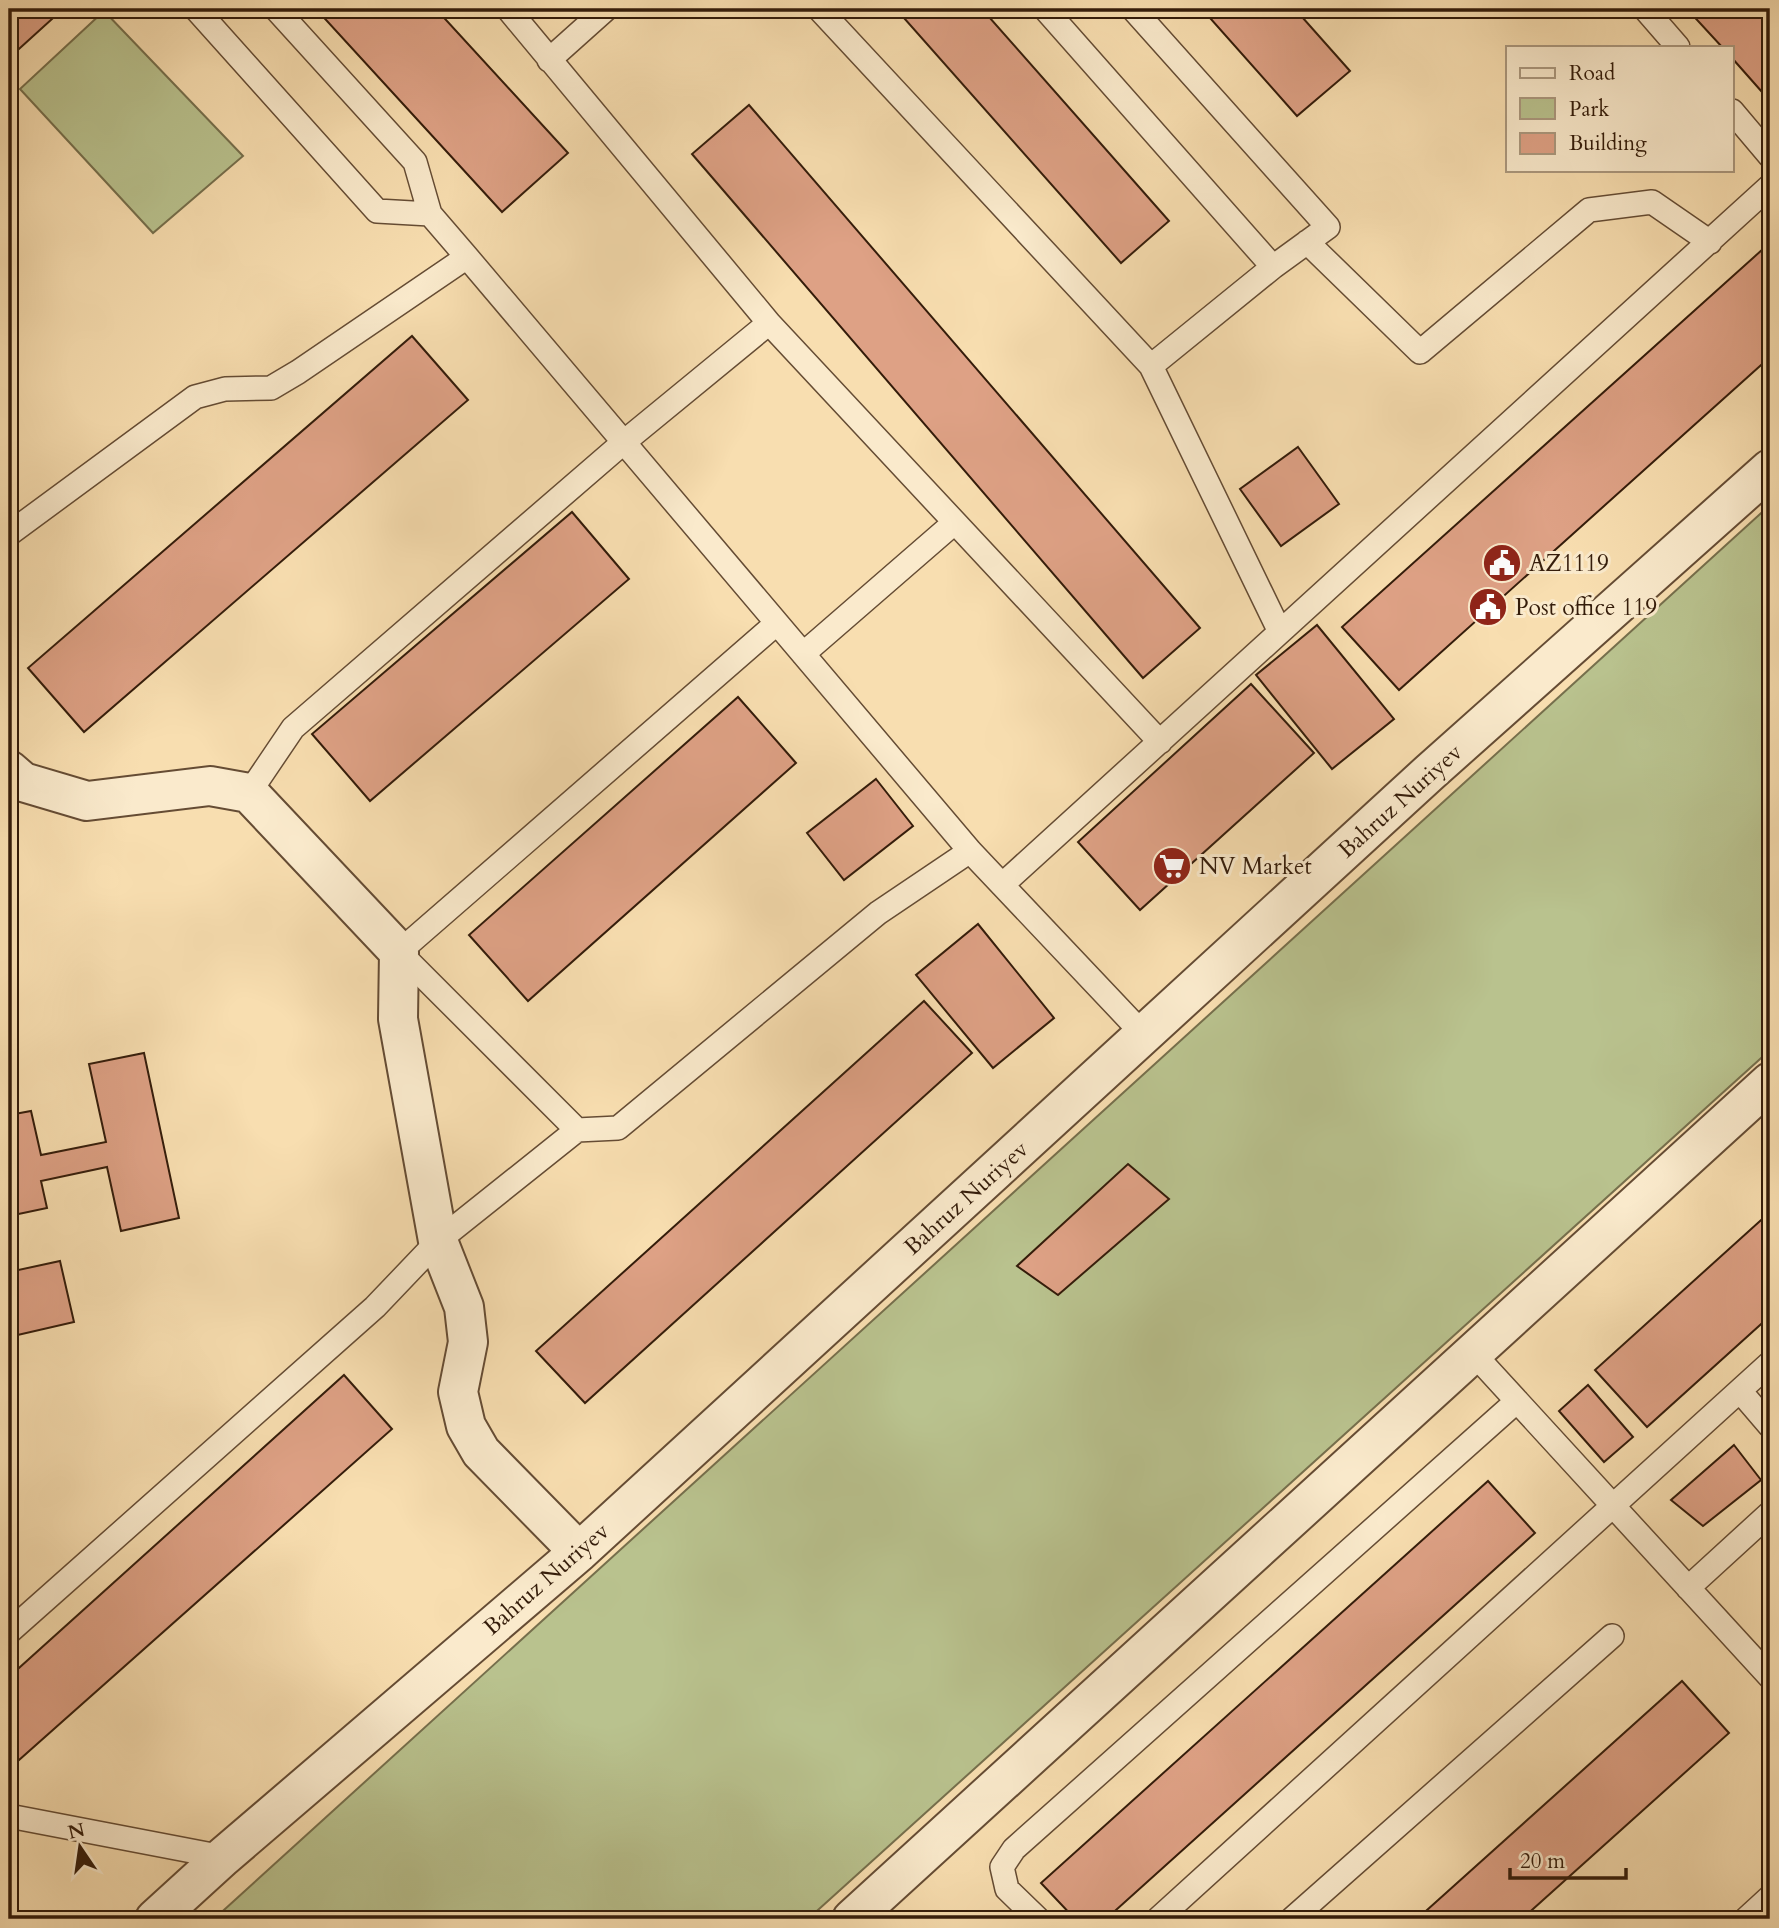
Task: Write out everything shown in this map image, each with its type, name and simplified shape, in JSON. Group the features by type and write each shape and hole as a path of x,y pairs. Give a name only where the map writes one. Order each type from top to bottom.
{"street":[{"name":"Bahruz Nuriyev","path":"155,1919 223,1857 579,1552 1429,773 1770,469"},
{"path":"9,770 23,782 87,801 210,786 249,793 398,952 398,1019 438,1241 464,1307 468,1342 458,1392 466,1426 481,1452 579,1552"},
{"path":"852,1919 1770,1082"}],"lane":[{"path":"196,9 377,211 430,214"},
{"path":"276,9 415,162 430,214 970,851 1144,1035"},
{"path":"508,9 769,323 1160,742"},
{"path":"549,60 606,9"},
{"path":"819,9 1152,366 1280,632"},
{"path":"1045,9 1273,267"},
{"path":"1133,9 1328,226 1273,267 1152,366"},
{"path":"1645,9 1677,46"},
{"path":"1734,113 1770,156"},
{"path":"1002,885 1770,186"},
{"path":"1307,242 1420,352 1589,210 1652,202 1710,242"},
{"path":"9,534 195,397 225,389 271,388 467,257"},
{"path":"249,793 293,728 624,442 769,323"},
{"path":"803,654 954,523"},
{"path":"577,1130 398,952 777,623"},
{"path":"9,1632 375,1307 438,1241 577,1130 618,1128 878,913 970,851"},
{"path":"1473,1353 1770,1677"},
{"path":"1158,1919 1770,1363"},
{"path":"1740,1391 1770,1426"},
{"path":"1038,1919 1007,1889 1002,1867 1014,1849 1517,1401"},
{"path":"1688,1588 1770,1513"},
{"path":"1292,1919 1612,1636"},
{"path":"9,1816 223,1857"},
{"path":"1746,1919 1770,1897"}],"green space":[{"path":"104,11 243,156 153,233 20,89"},
{"path":"1770,505 1770,1050 808,1919 214,1919"}],"building":[{"path":"9,9 63,9 9,58"},
{"path":"316,9 436,9 568,153 502,212"},
{"path":"896,9 982,9 1169,221 1121,263"},
{"path":"1202,9 1295,9 1350,71 1297,116"},
{"path":"1687,9 1770,9 1770,101 1734,60 1734,46 1721,46"},
{"path":"749,105 1200,628 1143,678 692,154"},
{"path":"1763,249 1770,257 1770,357 1399,690 1342,627"},
{"path":"412,336 468,400 84,732 28,668"},
{"path":"1298,447 1339,504 1281,546 1240,489"},
{"path":"572,512 629,579 370,801 312,734"},
{"path":"1317,625 1394,719 1332,769 1256,675"},
{"path":"1251,684 1314,753 1140,910 1078,842"},
{"path":"738,697 796,763 528,1001 469,935"},
{"path":"876,779 913,826 844,880 807,833"},
{"path":"978,924 1054,1018 993,1068 916,975"},
{"path":"924,1001 972,1053 585,1403 536,1351"},
{"path":"144,1053 179,1218 121,1231 107,1167 41,1181 47,1208 9,1216 9,1115 31,1111 41,1155 106,1142 89,1064"},
{"path":"1128,1164 1169,1199 1058,1295 1017,1266"},
{"path":"1770,1212 1770,1316 1647,1427 1595,1370"},
{"path":"60,1261 74,1322 9,1337 9,1272"},
{"path":"344,1375 392,1429 10,1768 9,1677"},
{"path":"1588,1385 1633,1437 1604,1462 1559,1411"},
{"path":"1734,1445 1761,1480 1703,1526 1671,1500"},
{"path":"1488,1481 1535,1533 1106,1919 1075,1919 1041,1883"},
{"path":"1682,1681 1729,1733 1522,1919 1417,1919"}],"place":[{"name":"AZ1119","path":"1502,563"},
{"name":"Post office 119","path":"1488,607"},
{"name":"NV Market","path":"1172,866"}]}
